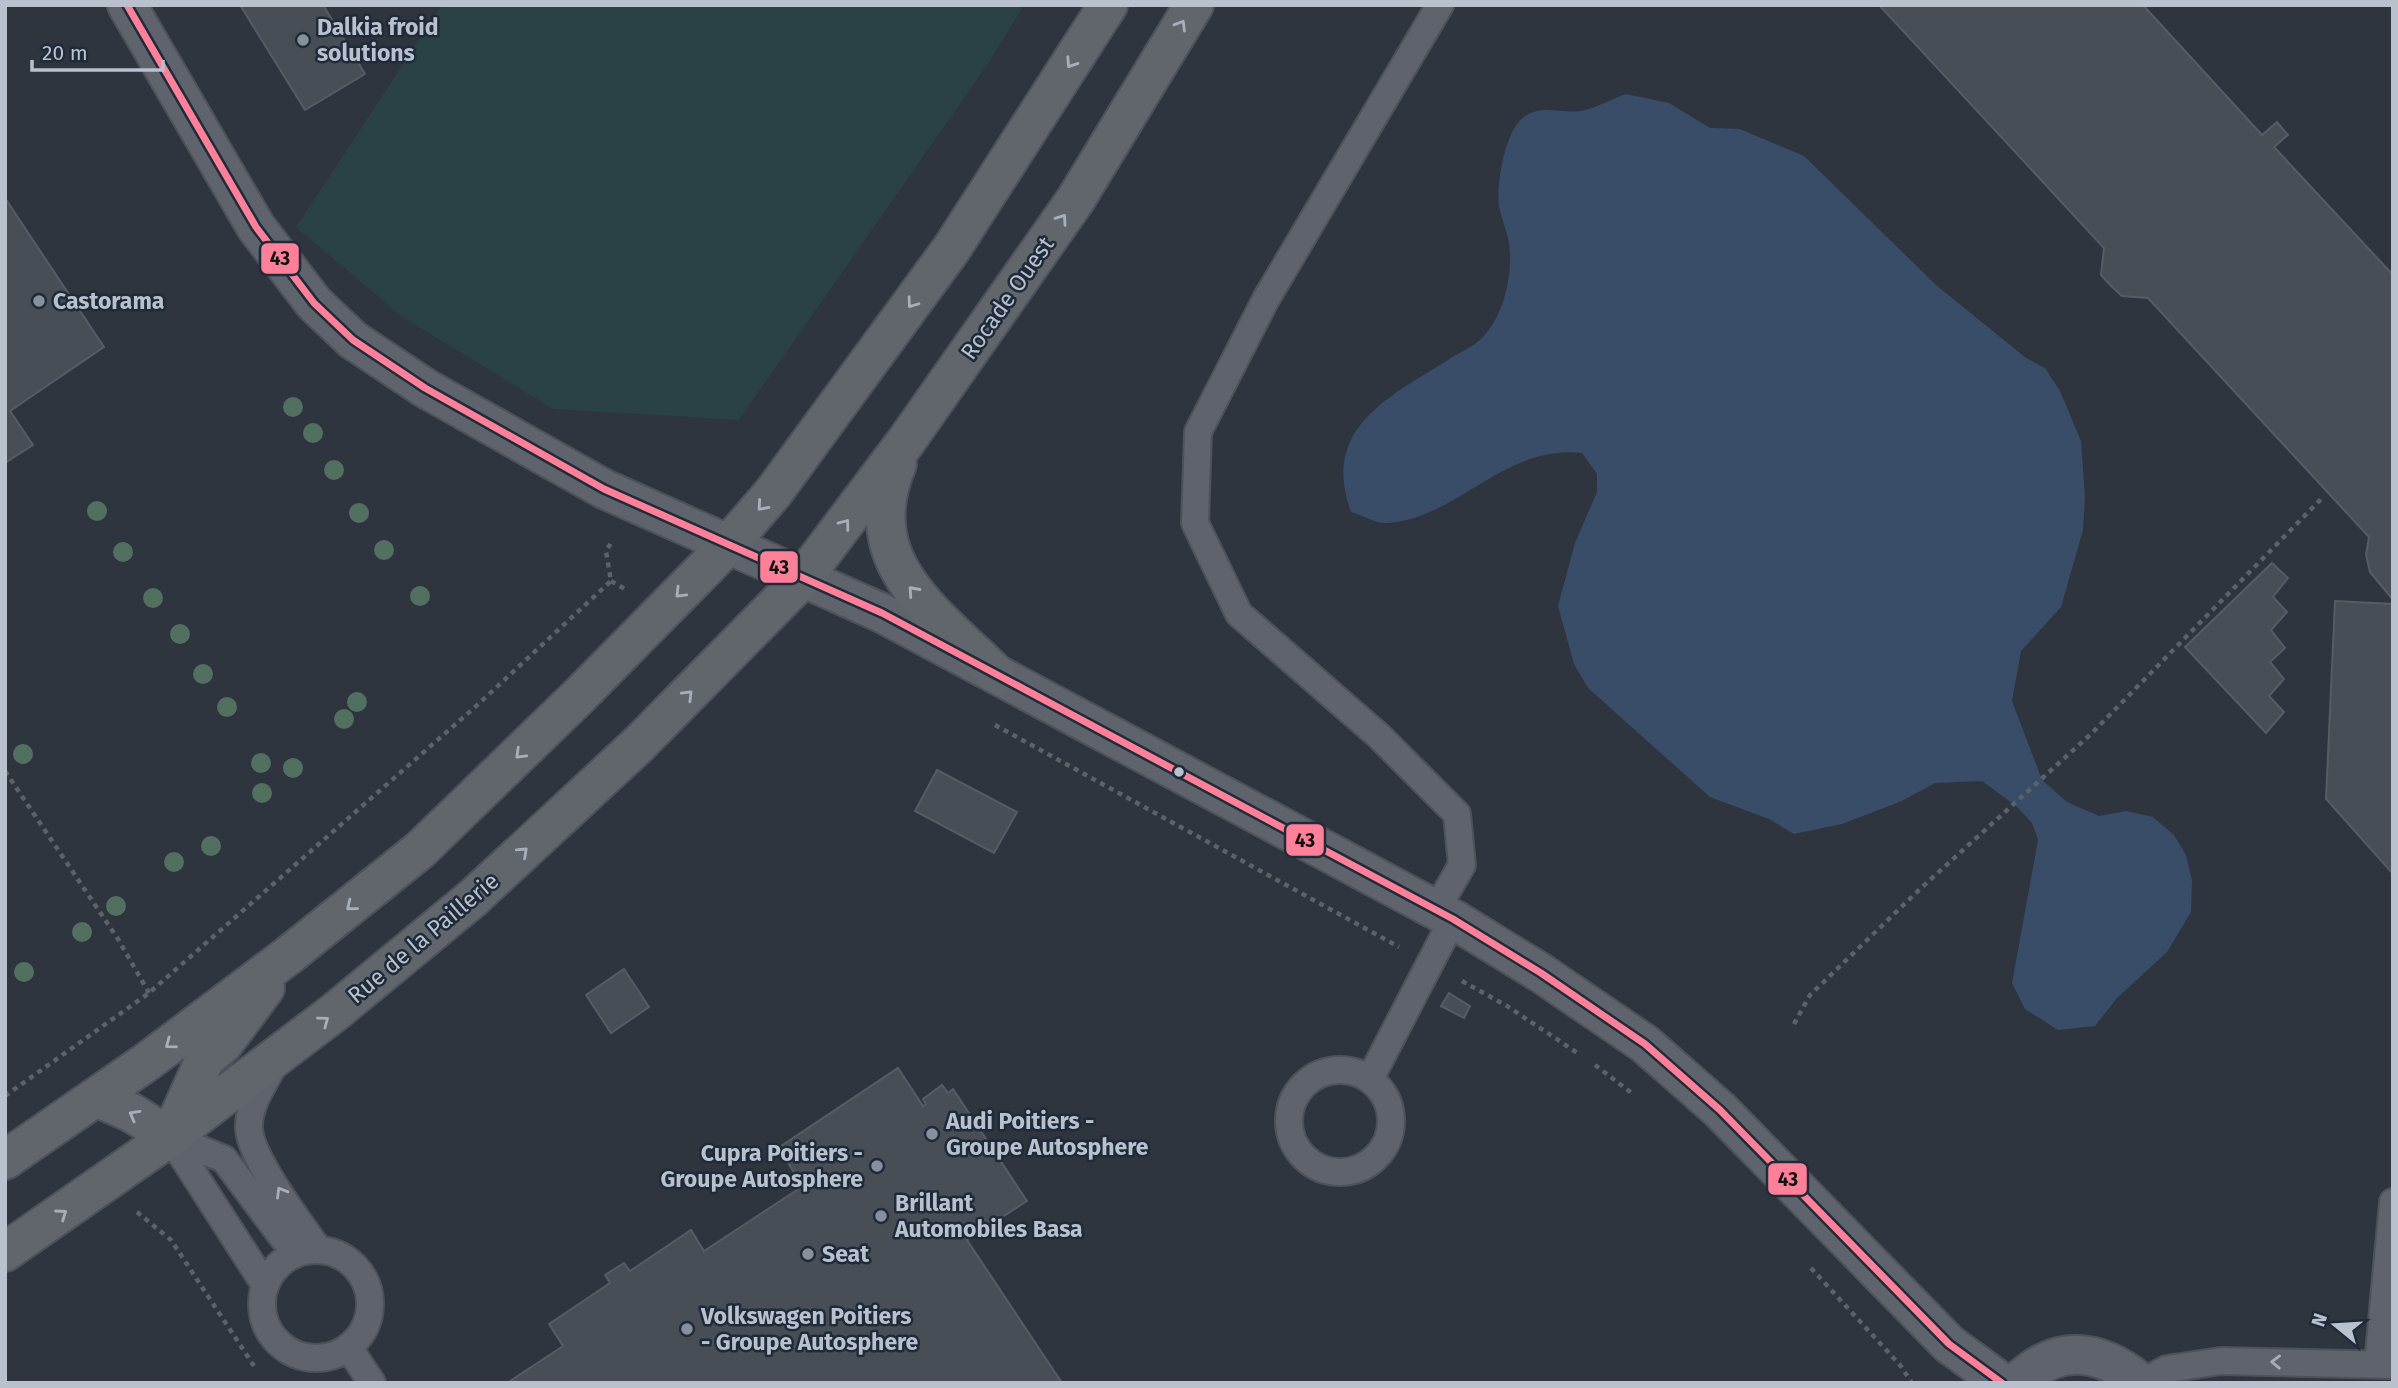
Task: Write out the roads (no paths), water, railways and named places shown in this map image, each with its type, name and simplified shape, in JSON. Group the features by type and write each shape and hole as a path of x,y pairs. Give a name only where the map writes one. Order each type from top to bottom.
{"main road":[{"path":"5,1160 96,1097 289,955 420,850 580,695 729,544 773,493 952,248 1108,5"},
{"name":"Rocade Ouest","path":"803,578 907,440 1076,200 1194,5"},
{"path":"907,440 885,503 886,529 892,556 907,586 996,674"},
{"name":"Rue de la Paillerie","path":"5,1252 170,1137 279,1054 473,898 639,744 803,578"},
{"path":"96,1097 132,1113 170,1137 205,1059 224,1043 289,955"}],"street":[{"path":"127,5 256,227 314,303 353,340 425,387 604,489 882,613 1444,914 1541,973 1645,1044 1720,1110 1949,1344 2002,1383"},
{"path":"2017,1383 2029,1371 2051,1359 2076,1354 2100,1357 2122,1367 2141,1383"}],"lane":[{"path":"1370,1079 1444,914 1462,865 1457,814 1380,736 1239,614 1195,523 1198,432 1266,299 1440,5"},
{"path":"279,1054 253,1106 249,1126 253,1147 310,1250"},
{"path":"170,1137 224,1159 283,1238 310,1250 336,1253 350,1261 362,1274 369,1290 368,1322 349,1348 333,1357 315,1359 297,1356 281,1346 270,1334 263,1318 265,1285 285,1259 310,1250"},
{"path":"170,1137 265,1285"},
{"path":"2141,1383 2167,1369 2221,1361 2386,1365 2393,1202"},
{"path":"349,1348 372,1383"}],"water":[{"path":"1626,94 1669,103 1710,128 1740,129 1804,156 1936,285 2026,358 2045,368 2060,391 2081,441 2085,497 2083,530 2061,607 2021,651 2012,701 2042,780 2067,802 2099,816 2126,811 2153,817 2174,835 2186,855 2192,880 2191,912 2167,952 2117,998 2095,1026 2058,1030 2025,1009 2012,983 2038,840 2032,823 2016,806 1982,781 1935,783 1902,801 1842,824 1794,834 1769,819 1710,797 1588,688 1574,664 1558,606 1575,543 1597,492 1597,474 1582,453 1554,453 1528,460 1504,470 1436,509 1412,518 1383,523 1351,512 1344,483 1345,459 1352,437 1365,419 1403,388 1480,340 1501,308 1509,275 1510,253 1499,206 1499,185 1507,145 1517,124 1524,117 1538,111 1581,111"}],"place":[{"name":"Dalkia froid solutions","path":"303,40"},
{"name":"Castorama","path":"39,301"},
{"name":"Audi Poitiers - Groupe Autosphere","path":"932,1134"},
{"name":"Cupra Poitiers - Groupe Autosphere","path":"877,1166"},
{"name":"Brillant Automobiles Basa","path":"881,1216"},
{"name":"Seat","path":"808,1254"},
{"name":"Volkswagen Poitiers - Groupe Autosphere","path":"687,1329"}]}
